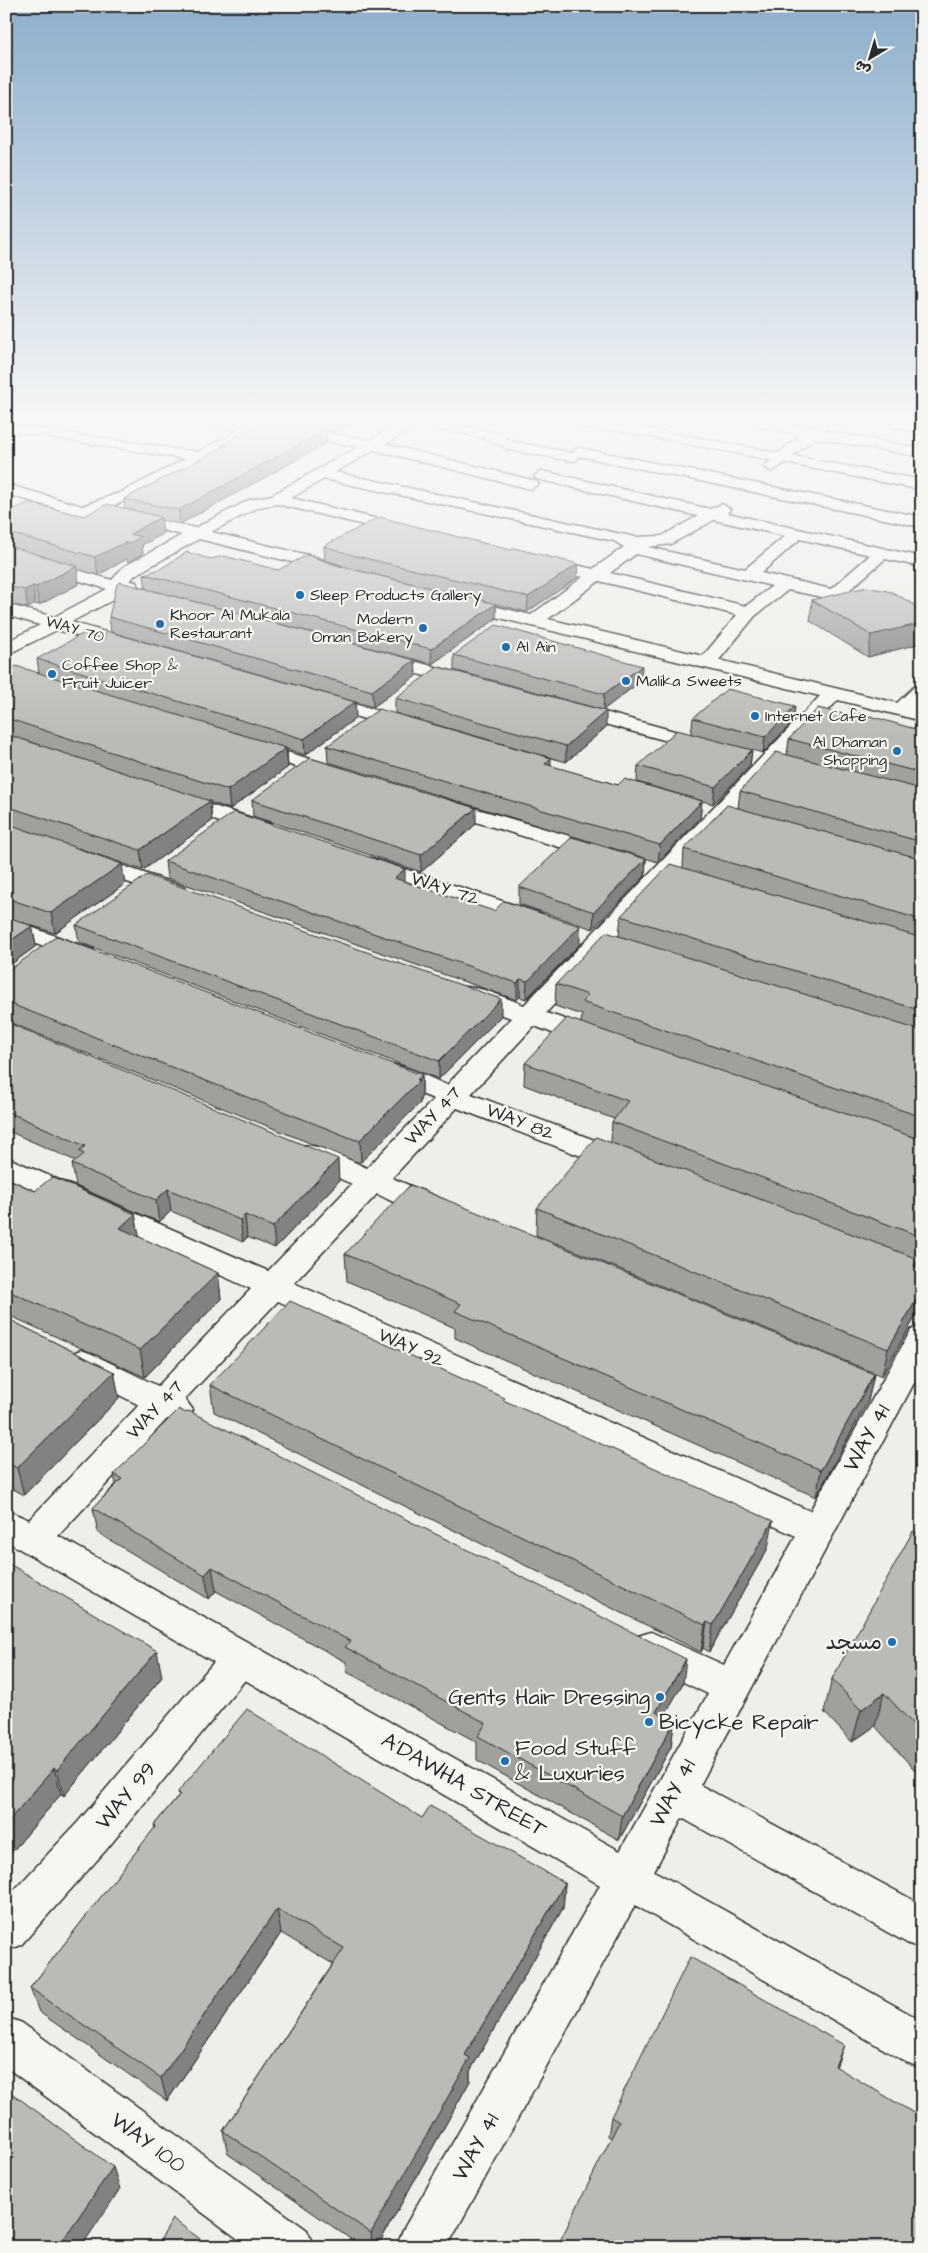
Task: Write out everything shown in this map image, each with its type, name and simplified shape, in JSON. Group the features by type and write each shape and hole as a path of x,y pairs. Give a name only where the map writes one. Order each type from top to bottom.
{"street":[{"path":"123,529 146,539 178,543 219,540 245,531 249,540 265,551"},
{"path":"170,529 241,560 295,571 350,576 306,560 219,540"},
{"path":"199,542 214,529"},
{"path":"402,529 422,534"},
{"path":"582,529 618,537 632,545 748,575 922,613"},
{"path":"490,633 524,618 596,575 632,545 665,541 687,529"},
{"path":"777,529 922,562"},
{"path":"834,595 916,532"},
{"path":"748,575 798,534"},
{"path":"146,539 151,548 147,560"},
{"path":"120,588 121,580 125,576 147,560 178,543"},
{"path":"6,554 168,601"},
{"path":"529,559 749,612"},
{"path":"6,650 120,588 148,581"},
{"path":"707,663 749,612 786,583"},
{"path":"439,598 922,715"},
{"name":"WAY 70","path":"6,609 159,653"},
{"path":"359,652 483,686"},
{"path":"353,732 459,656"},
{"path":"901,710 922,690"},
{"path":"300,694 423,730"},
{"name":"WAY 47","path":"20,1531 162,1402 529,1015 590,938 655,869 718,815 833,694"},
{"path":"550,703 731,752"},
{"path":"233,741 356,778"},
{"path":"286,781 331,748"},
{"path":"158,794 280,834"},
{"path":"421,798 655,869"},
{"path":"210,836 256,802"},
{"path":"62,852 154,875 202,901"},
{"name":"WAY 72","path":"355,859 552,925"},
{"path":"123,898 154,875"},
{"path":"6,925 67,939 104,962"},
{"path":"590,938 628,950"},
{"path":"36,961 67,939"},
{"path":"445,986 613,1045"},
{"name":"WAY 82","path":"361,1061 646,1170"},
{"path":"280,1143 463,1219"},
{"name":"WAY 92","path":"6,1166 817,1530"},
{"name":"WAY 41","path":"420,2247 627,1878 817,1530 877,1389 922,1338"},
{"path":"50,1346 206,1425"},
{"name":"A'DAWHA STREET","path":"20,1531 922,2046"},
{"path":"624,1634 731,1687"},
{"name":"WAY 99","path":"6,1930 92,1836 241,1658"},
{"path":"674,1792 922,1928"},
{"name":"WAY 100","path":"6,2039 290,2247"}],"building":[{"path":"6,529 139,529 130,534 141,537 95,557 6,532"},
{"path":"356,529 428,529 578,564 528,597 352,555 324,546"},
{"path":"6,545 77,566 36,587 33,586 25,590 6,586"},
{"path":"187,552 210,559 224,556 278,570 307,555 339,566 496,604 431,649 144,574 160,569"},
{"path":"120,582 415,660 372,691 109,617 117,584"},
{"path":"867,587 892,592 922,609 922,623 871,635 812,600"},
{"path":"496,625 642,666 604,694 454,655"},
{"path":"106,631 355,702 304,739 37,659 84,633 104,639"},
{"path":"16,666 286,748 228,790 6,718 6,671"},
{"path":"438,667 606,711 566,746 395,698"},
{"path":"727,689 795,706 765,737 693,718"},
{"path":"818,708 848,715 852,711 922,731 922,773 789,739"},
{"path":"379,709 551,758 545,764 618,785 624,779 702,801 660,845 327,746"},
{"path":"677,730 752,750 715,787 638,766"},
{"path":"6,734 210,801 140,850 6,806"},
{"path":"776,752 922,789 922,842 740,791"},
{"path":"310,758 476,808 421,855 252,800"},
{"path":"727,805 922,859 922,920 684,849"},
{"path":"234,812 405,869 394,878 494,911 504,901 580,926 530,979 527,981 520,979 517,983 165,861"},
{"path":"6,823 122,864 51,913 6,898"},
{"path":"572,837 646,859 594,912 519,887"},
{"path":"670,864 922,938 922,1011 621,916"},
{"path":"147,875 501,999 439,1061 76,925"},
{"path":"6,916 32,926 6,944"},
{"path":"606,932 922,1031 922,1117 582,1002 588,995 556,984"},
{"path":"57,936 422,1075 417,1080 419,1081 360,1140 356,1140 6,1002 6,969 12,968"},
{"path":"567,1018 922,1140 922,1237 612,1122 628,1101 525,1063"},
{"path":"6,1022 338,1159 273,1227 245,1215 240,1220 168,1189 156,1200 72,1164 84,1154 79,1151 85,1146 6,1111"},
{"path":"596,1137 918,1259 914,1266 922,1269 922,1290 888,1349 537,1208"},
{"path":"52,1177 135,1214 120,1228 218,1273 140,1350 6,1290 6,1178 35,1191"},
{"path":"410,1185 874,1374 821,1470 455,1311 461,1304 345,1254"},
{"path":"290,1301 505,1398 503,1400 773,1521 713,1625 707,1622 705,1625 210,1385"},
{"path":"6,1318 114,1372 17,1468 6,1462"},
{"path":"179,1409 186,1413 189,1411 686,1659 656,1712 674,1722 622,1816 478,1736 486,1723 345,1647 350,1641 212,1567 205,1575 93,1508 122,1479 114,1474"},
{"name":"مسجد","path":"913,1531 922,1536 922,1734 884,1693 861,1710 832,1679"},
{"path":"6,1562 157,1651 57,1770 54,1768 6,1824"},
{"path":"247,1709 422,1818 430,1806 565,1883 465,2055 470,2058 371,2233 223,2131 344,1948 277,1909 161,2078 30,1988 156,1826 154,1825 180,1794 178,1792"},
{"path":"690,1957 844,2045 835,2066 922,2118 922,2247 557,2247 619,2122 611,2117"},
{"path":"6,2089 113,2167 58,2247 6,2247"},
{"path":"173,2219 211,2247 156,2247"}],"place":[{"name":"Sleep Products Gallery","path":"300,595"},
{"name":"Khoor Al Mukala Restaurant","path":"160,624"},
{"name":"Modern Oman Bakery","path":"423,628"},
{"name":"Al Ain","path":"506,647"},
{"name":"Coffee Shop & Fruit Juicer","path":"52,674"},
{"name":"Malika Sweets","path":"626,681"},
{"name":"Internet Cafe","path":"755,716"},
{"name":"Al Dhaman Shopping","path":"897,751"},
{"name":"مسجد","path":"892,1642"},
{"name":"Gents Hair Dressing","path":"660,1697"},
{"name":"Bicycke Repair","path":"649,1722"},
{"name":"Food Stuff & Luxuries","path":"505,1761"}]}
